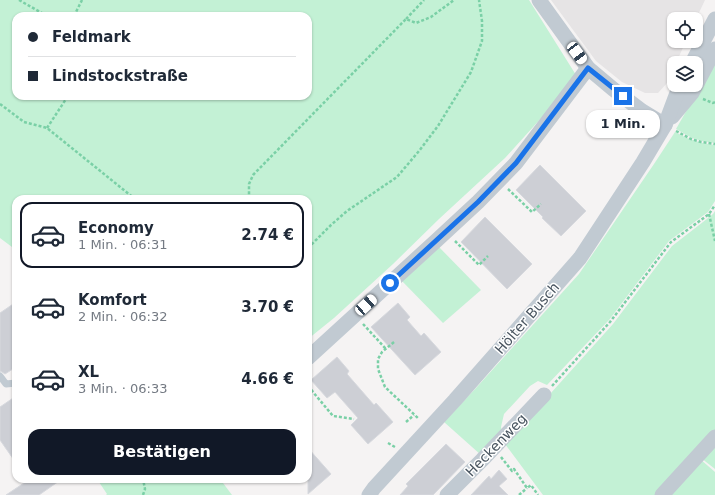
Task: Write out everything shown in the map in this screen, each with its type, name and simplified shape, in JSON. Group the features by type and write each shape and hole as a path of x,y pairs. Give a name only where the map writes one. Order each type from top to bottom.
{"street":[{"path":"539,0 588,68 642,111 665,125"},
{"path":"696,56 715,19"},
{"name":"Hölter Busch","path":"368,495 455,400 580,258 643,162 665,125 692,93 715,49"},
{"path":"312,354 446,232 499,181 516,163 588,68"},
{"name":"Hölter Busch","path":"665,125 677,92"},
{"name":"Heckenweg","path":"447,495 544,395"},
{"path":"662,495 715,437"}],"lane":[{"path":"0,376 6,384 12,383"}],"path":[{"path":"19,0 40,12"},
{"path":"76,12 82,0"},
{"path":"249,195 248,184 252,175 424,0"},
{"path":"406,20 416,23 431,17 454,0"},
{"path":"312,244 331,225 347,212 397,177 420,151 438,126 471,72 482,41 482,21 479,0"},
{"path":"47,128 65,100"},
{"path":"0,104 24,122 47,128 130,195"},
{"path":"665,125 691,139 715,144"},
{"path":"499,181 532,212 541,204"},
{"path":"544,395 610,322 671,242 709,214 715,206"},
{"path":"709,214 715,240"},
{"path":"446,232 479,265 488,256"},
{"path":"355,316 386,349"},
{"path":"394,342 382,352 378,360 378,369 385,386 414,415 406,422"},
{"path":"312,391 333,416 354,419"},
{"path":"494,447 512,471 514,469 528,488"},
{"path":"143,495 145,489 144,483"},
{"path":"519,495 531,485 538,495"}],"shaded area":[{"path":"551,0 705,0 699,12 667,12 667,48 683,48 679,56 667,56 667,83 658,93 645,93 622,82 596,61"}],"green space":[{"path":"0,0 529,0 576,75 562,95 505,158 393,264 334,318 312,336 312,195 12,195 12,247 0,238"},
{"path":"715,61 715,143 692,138 676,129 697,92 703,92 703,82"},
{"path":"675,132 694,141 715,145 715,201 708,212 669,241 609,320 547,385 538,381 530,386 504,414 501,427 502,432 481,455 444,422 579,274"},
{"path":"715,211 715,430 656,495 543,495 505,444 613,324 672,246"},
{"path":"437,245 481,290 443,323 401,280"},
{"path":"715,443 715,469 701,458"},
{"path":"700,459 715,472 715,495 666,495"},
{"path":"100,483 223,483 232,495 106,495 107,494"}],"building":[{"path":"540,165 586,211 561,236 516,190"},
{"path":"485,217 532,264 507,289 461,242"},
{"path":"398,303 410,317 407,320 421,336 424,333 441,352 415,375 371,327"},
{"path":"12,305 12,370 5,374 0,371 0,313"},
{"path":"337,357 349,371 347,374 374,405 376,403 393,422 368,444 351,425 358,418 335,392 327,398 312,381 312,379"},
{"path":"12,399 12,457 0,440 0,407"},
{"path":"446,444 465,462 433,495 400,495 408,486 406,484"},
{"path":"312,453 331,474 308,494 308,483 312,483"},
{"path":"499,470 507,479 499,486 508,495 471,495 489,476 491,479"},
{"path":"24,483 56,483 39,495 6,495"}],"route":[{"path":"390,283 478,202 516,163 588,68 623,96"}]}
